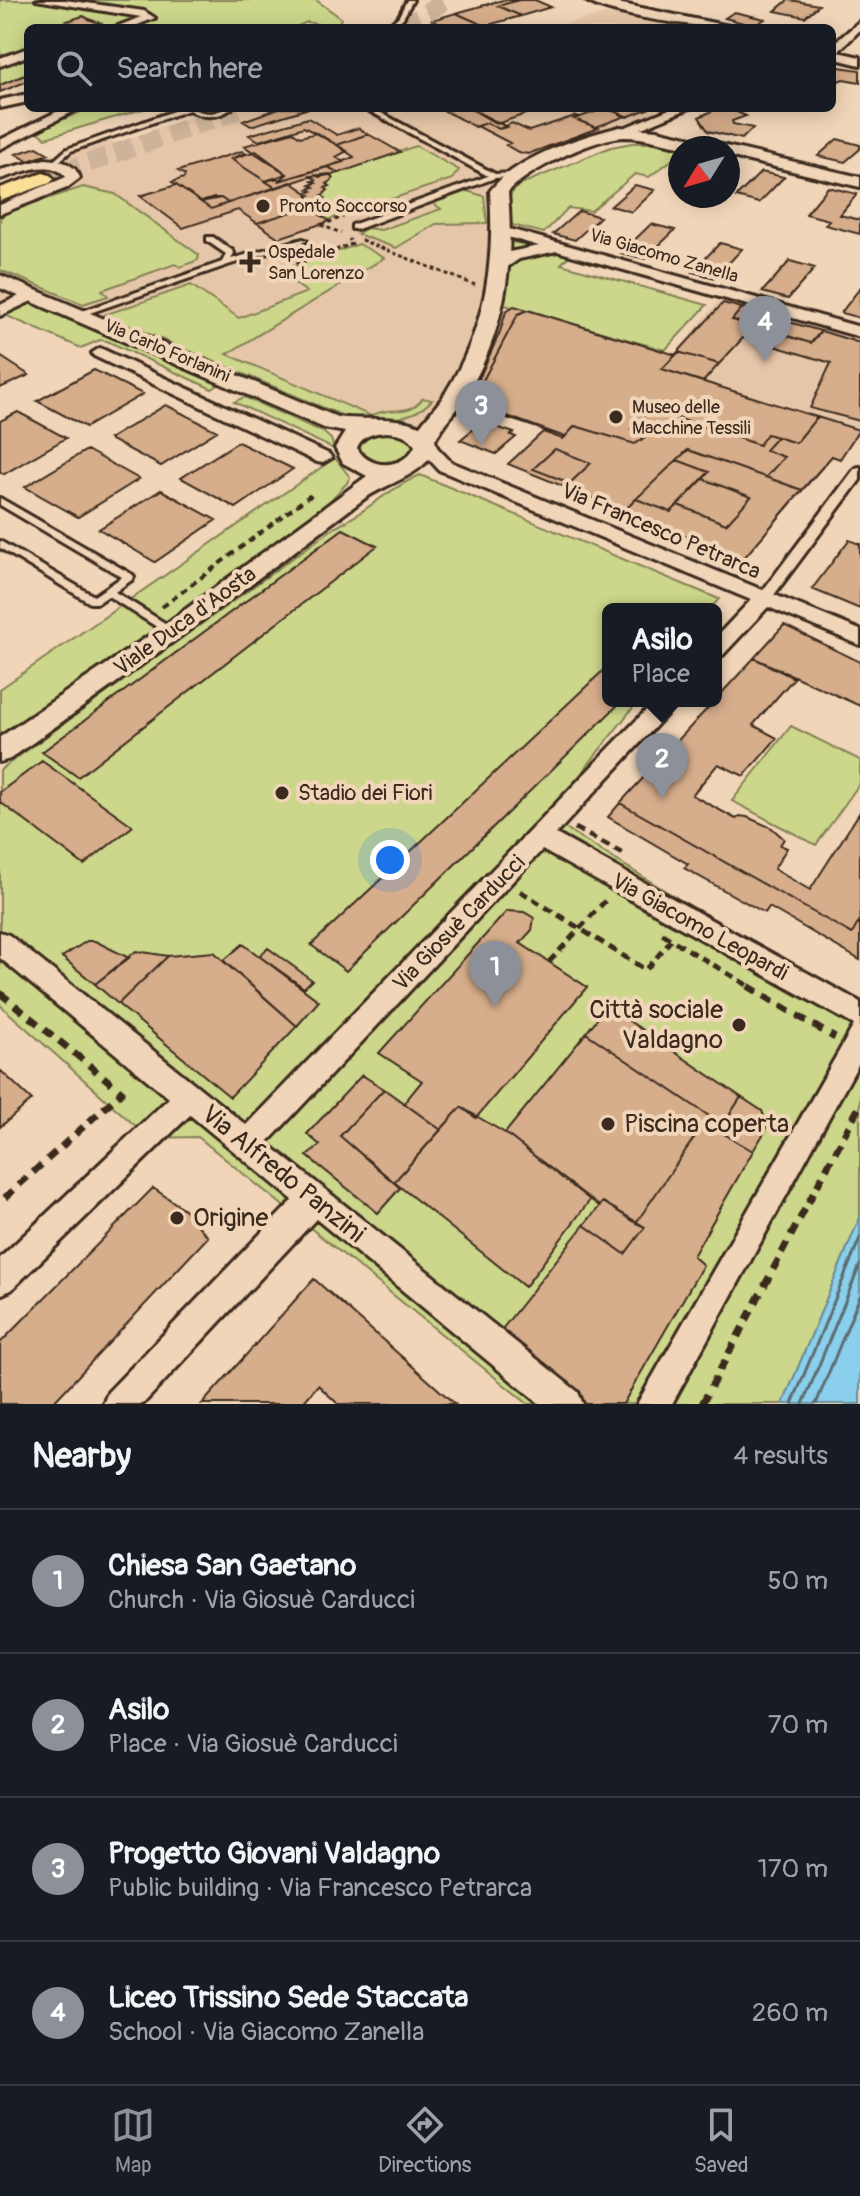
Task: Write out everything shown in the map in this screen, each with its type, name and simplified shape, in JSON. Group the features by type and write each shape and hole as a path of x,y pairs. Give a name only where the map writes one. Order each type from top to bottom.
{"main road":[{"path":"0,195 49,171"}],"street":[{"path":"41,0 102,11 144,14 149,18 131,24"},
{"path":"590,0 651,15 707,24"},
{"path":"836,48 860,24"},
{"path":"0,62 24,53"},
{"path":"836,53 860,61"},
{"path":"0,104 24,99"},
{"path":"0,145 66,112"},
{"path":"414,455 439,413 455,395 479,346 498,294 502,231 496,184 576,146 673,112"},
{"path":"620,132 668,138"},
{"path":"740,154 860,182"},
{"path":"0,175 39,164 49,171 71,171 73,178 0,210"},
{"name":"Via Giacomo Zanella","path":"502,231 860,332"},
{"path":"501,265 514,255 535,249 562,247"},
{"name":"Via Carlo Forlanini","path":"0,281 245,384 356,435"},
{"path":"0,311 32,295"},
{"path":"100,353 323,458"},
{"path":"214,405 245,384"},
{"path":"364,475 348,455 356,435 439,413"},
{"path":"398,426 418,433 414,455"},
{"name":"Via Francesco Petrarca","path":"414,455 860,638"},
{"name":"Viale Duca d'Aosta","path":"0,751 172,632 364,475 414,455"},
{"path":"722,644 763,600 860,471"},
{"name":"Via Giosuè Carducci","path":"248,1143 662,707"},
{"name":"Via Giacomo Leopardi","path":"540,837 860,1016"},
{"name":"Via Alfredo Panzini","path":"0,943 566,1404"},
{"path":"654,1404 860,1035"},
{"path":"0,1279 188,1098"},
{"path":"120,1404 314,1199"}],"lane":[{"path":"393,24 410,0"},
{"path":"49,171 69,150 178,112"},
{"path":"199,112 221,112"},
{"path":"374,112 496,184"},
{"path":"355,227 496,184"},
{"path":"210,239 230,253 225,263"},
{"path":"78,314 225,263 303,241"},
{"path":"0,501 129,577 94,601 0,544"},
{"path":"108,592 172,632"}],"path":[{"path":"263,258 280,270 352,244 344,234 321,225 352,214"},
{"path":"357,238 498,294"},
{"path":"149,618 309,496 323,507"},
{"path":"520,891 646,970 671,940"},
{"path":"549,962 605,901"},
{"path":"0,993 122,1092 0,1202"},
{"path":"702,1404 860,1105"}],"shaded area":[{"path":"605,14 659,18 667,24 566,24"},
{"name":"Ospedale San Lorenzo","path":"188,112 662,112 493,183 500,222 485,313 444,391 422,421 388,429 335,429 31,297 0,311 0,209 63,186 74,173 48,156 108,141 116,143 192,116"},
{"path":"720,299 860,341 860,430 662,369"}],"green space":[{"path":"0,0 316,0 341,18 339,24 24,24 24,75 0,87"},
{"path":"81,112 133,112 46,138 36,130"},
{"path":"632,143 668,146 668,163 649,177 635,174 591,211 568,208 544,233 512,225 509,196 519,185 611,147"},
{"path":"416,146 459,170 452,179 328,220 315,212 320,210 316,207 322,202 319,200 325,194 323,192 330,182 327,180 330,174"},
{"path":"83,187 115,194 199,255 198,260 180,267 175,264 102,290 108,296 83,304 0,270 0,218 7,212"},
{"path":"467,191 484,196 487,223 436,224 396,248 357,234 367,228 381,230 441,209 433,203"},
{"path":"506,241 571,254 561,264 707,305 665,350 490,301"},
{"path":"359,244 384,258 227,354 371,416 412,408 423,398 432,400 404,417 369,421 348,418 104,315 191,285 239,318 307,292 278,272"},
{"path":"30,297 226,380 212,389 107,341 100,340 81,348 0,313"},
{"path":"244,397 323,432 331,439 334,449 234,402"},
{"path":"395,431 413,443 414,448 407,458 380,463 361,453 360,443 377,432"},
{"path":"335,458 350,477 322,509 0,761 0,689"},
{"path":"420,475 719,599 715,603 602,603 602,707 633,707 547,817 860,1012 860,1217 783,1404 528,1404 198,1137 149,1138 0,1005 0,770 334,528"},
{"path":"791,726 860,760 860,783 816,845 732,801"}],"water":[{"path":"860,1217 860,1404 783,1404"}],"building":[{"path":"503,0 519,0 498,6 521,16 481,24 456,13"},
{"path":"519,0 535,0 551,7 521,16 498,6"},
{"path":"788,0 819,5 805,17 775,11"},
{"path":"734,12 765,19 757,24 747,24 725,18"},
{"path":"456,13 481,24 439,24 432,20"},
{"path":"83,16 103,24 76,24 67,21"},
{"path":"836,67 860,70 860,82 843,79 836,82"},
{"path":"24,75 24,83 0,92 0,85"},
{"path":"268,112 296,112 251,126 243,121"},
{"path":"447,112 477,112 507,127 499,129 487,123 475,127"},
{"path":"477,112 532,112 497,124"},
{"path":"594,112 616,112 626,116 596,127 574,119"},
{"path":"615,112 640,112 627,117"},
{"path":"710,112 737,112 746,116 732,121 733,124 753,128 742,139 740,136 708,131 699,117"},
{"path":"579,117 574,119 598,128 528,154 518,152 506,145 510,143 477,126 487,123 499,129 512,123 529,131"},
{"path":"308,118 337,135 358,128 368,134 337,145 304,127 259,141 249,135"},
{"path":"293,132 300,137 317,133 347,151 336,157 343,162 279,181 287,174 244,146"},
{"path":"368,134 400,152 339,173 328,167 354,157 337,145"},
{"path":"837,139 860,145 860,149 845,162 818,156"},
{"path":"37,147 49,154 28,161 16,154"},
{"path":"242,151 245,153 231,159 276,188 228,203 221,198 201,202 172,182 184,178 185,175 178,171"},
{"path":"256,151 287,174 265,181 231,159"},
{"path":"328,167 339,173 315,175 276,188 265,181 279,178 279,181"},
{"path":"761,172 784,177 759,203 740,198 740,193"},
{"path":"330,174 333,179 321,196 325,198 319,200 323,202 316,207 320,210 315,212 303,205 308,203 304,201 309,199 307,193 312,191 308,189 314,187 310,185 316,183 311,176"},
{"name":"Pronto Soccorso","path":"291,182 310,195 304,201 308,203 303,205 307,207 257,223 238,210 183,228 140,196 176,185 211,209"},
{"path":"635,185 655,190 632,212 611,206"},
{"path":"828,187 857,194 840,215 860,220 860,234 825,225 829,220 806,214"},
{"path":"214,198 228,203 211,209 201,202"},
{"name":"Pronto Soccorso","path":"307,207 330,221 279,238 257,223"},
{"path":"579,211 600,217 575,240 553,234"},
{"path":"651,224 675,230 645,259 621,253"},
{"path":"720,243 742,249 715,278 692,272"},
{"path":"790,261 815,268 788,299 762,292"},
{"path":"860,288 860,318 841,313"},
{"path":"723,303 742,308 732,320 754,326 719,364 678,352"},
{"path":"514,306 676,355 662,369 859,430 840,459 832,456 743,559 508,464 543,432 565,437 467,405 500,332 506,311"},
{"path":"742,308 764,315 754,326 732,320"},
{"path":"528,310 676,355 662,369 817,417 796,443 767,434 759,445 649,409 631,429 644,438 635,444 575,426 565,437 471,403 518,314"},
{"path":"764,315 821,331 811,343 754,326"},
{"path":"754,326 811,343 821,331 860,343 860,421 810,408 831,363 744,337"},
{"path":"678,352 719,364 703,382 662,369"},
{"path":"0,356 29,375 0,388"},
{"path":"94,370 143,394 86,427 37,401"},
{"path":"166,405 217,431 161,466 109,439"},
{"path":"18,412 66,438 4,474 0,472 0,421"},
{"path":"817,417 859,430 840,459 832,456 802,490 766,477 784,457 765,450 777,437 796,443"},
{"path":"482,422 514,433 511,435 516,437 496,454 460,440"},
{"path":"238,442 293,469 236,508 181,478"},
{"path":"555,449 591,463 570,483 533,469"},
{"path":"87,450 139,479 78,517 25,487"},
{"path":"688,450 802,490 743,559 624,511 636,499 671,512 678,505 726,524 751,497 703,479 709,472 677,460"},
{"path":"677,460 709,472 671,512 636,499"},
{"path":"703,479 751,497 726,524 678,505"},
{"path":"161,490 216,520 155,562 99,529"},
{"path":"343,529 377,546 78,777 42,752"},
{"path":"849,540 860,544 860,609 812,589"},
{"path":"784,625 860,662 860,706 754,658"},
{"path":"754,658 794,678 753,725 777,738 744,776 718,764 692,795 736,819 747,817 772,828 784,839 780,845 787,848 774,869 810,890 860,812 860,920 852,934 620,803 709,707 722,707 722,693"},
{"path":"602,672 602,707 616,707 346,971 311,945"},
{"path":"42,761 133,826 84,865 0,802 0,792"},
{"path":"620,803 852,934 860,920 860,960 769,907 765,913 684,868 688,864 608,817"},
{"path":"507,911 524,912 534,918 532,930 520,943 587,987 476,1118 461,1107 441,1130 404,1103 422,1081 379,1053"},
{"path":"87,941 95,941 129,958 95,984 62,957"},
{"path":"243,944 319,1001 297,1026 223,961"},
{"path":"268,948 312,980 304,988 259,956"},
{"path":"136,951 168,956 118,1004 95,984"},
{"path":"214,952 297,1026 230,1097 118,1004 168,956"},
{"path":"607,1006 741,1097 719,1131 753,1151 693,1256 703,1265 623,1404 584,1404 499,1333 584,1225 625,1254 645,1227 636,1223 709,1116 586,1033"},
{"name":"Piscina coperta","path":"586,1033 709,1116 636,1223 603,1202 599,1206 505,1133"},
{"path":"0,1070 32,1100 0,1127"},
{"path":"362,1075 384,1089 340,1136 400,1188 378,1213 307,1156 320,1145 307,1134"},
{"path":"384,1089 441,1130 394,1182 340,1136"},
{"path":"741,1097 762,1111 765,1119 766,1130 753,1151 719,1131"},
{"path":"461,1107 505,1133 590,1200 525,1287 394,1182"},
{"path":"153,1188 184,1209 208,1237 52,1404 0,1404 0,1343"},
{"path":"603,1202 645,1227 625,1254 584,1225"},
{"path":"314,1279 455,1404 338,1404 318,1385 302,1404 202,1404"}],"waterway":[{"path":"666,13 726,24"}],"tunnel":[{"path":"410,24 445,0"},
{"path":"62,172 234,112"},
{"path":"43,179 68,170"}],"place":[{"name":"Pronto Soccorso","path":"263,206"},
{"name":"Ospedale San Lorenzo","path":"250,262"},
{"name":"Liceo Trissino Sede Staccata","path":"765,362"},
{"name":"Museo delle Macchine Tessili","path":"616,417"},
{"name":"Progetto Giovani Valdagno","path":"481,446"},
{"name":"Stadio dei Fiori","path":"282,793"},
{"name":"Asilo","path":"662,799"},
{"name":"Chiesa San Gaetano","path":"495,1007"},
{"name":"Città sociale Valdagno","path":"739,1025"},
{"name":"Piscina coperta","path":"608,1124"},
{"name":"Origine","path":"177,1218"}]}
